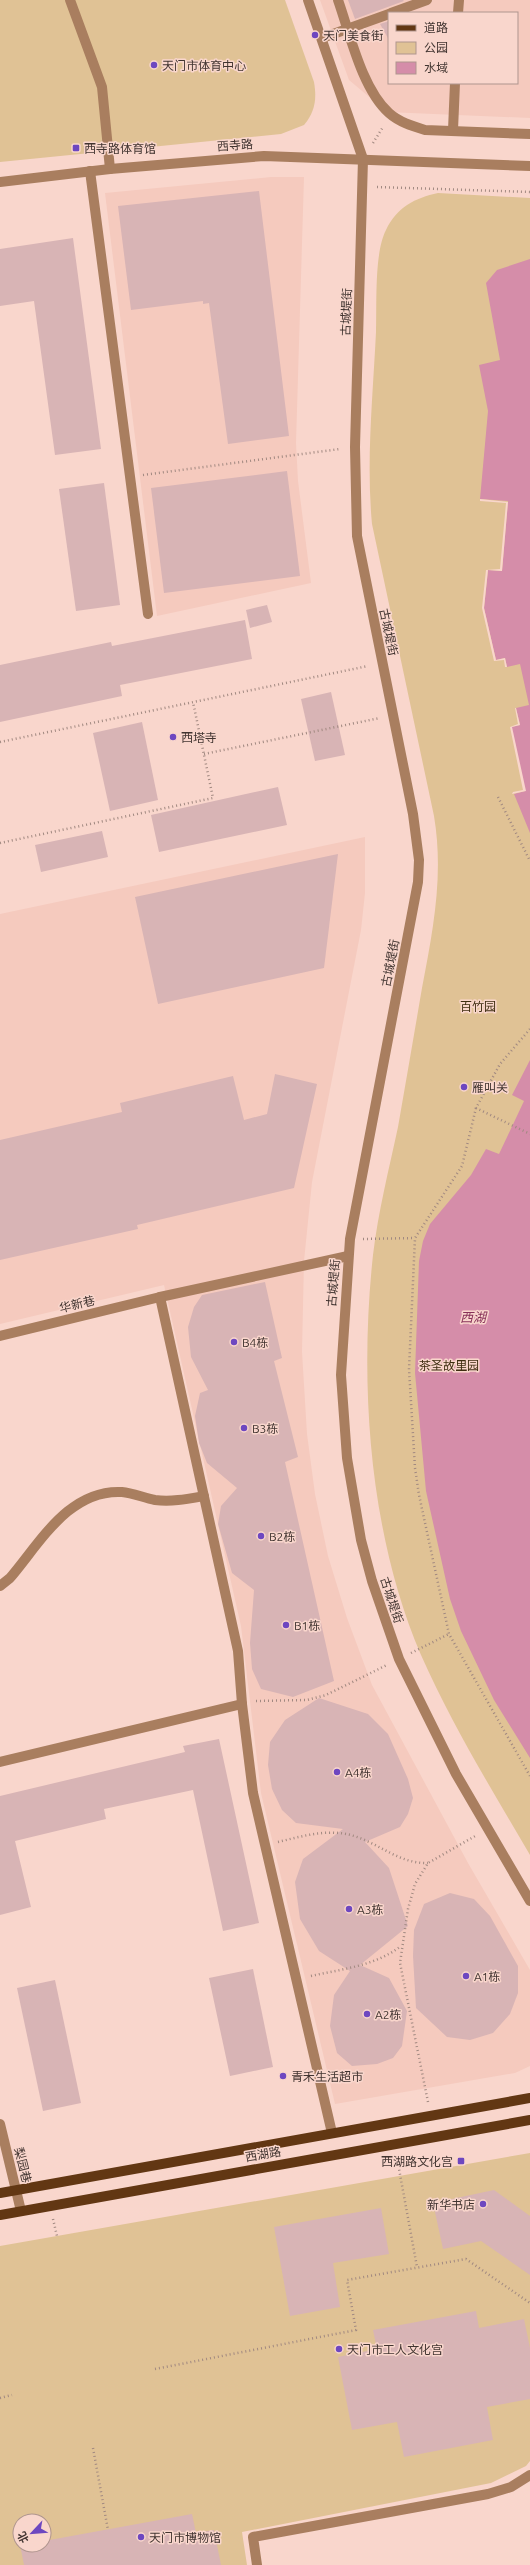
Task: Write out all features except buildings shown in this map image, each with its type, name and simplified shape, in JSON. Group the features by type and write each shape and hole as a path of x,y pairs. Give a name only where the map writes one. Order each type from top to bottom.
{"main road":[{"name":"西湖路","path":"0,2193 530,2098"},
{"name":"西湖路","path":"0,2215 530,2120"}],"street":[{"path":"70,0 102,87 110,169"},
{"name":"古城堤街","path":"308,0 363,159 364,187 355,447 357,536 413,814 419,860 418,882 350,1239 342,1375 347,1458 352,1497 368,1568 399,1658 436,1735 530,1901"},
{"path":"338,0 374,94 390,114 412,126 425,130 530,134"},
{"path":"393,12 427,0"},
{"path":"458,12 459,0"},
{"path":"322,38 388,14"},
{"path":"453,130 455,84"},
{"name":"西寺路","path":"0,182 110,169 264,156 530,166"},
{"path":"90,171 148,614"},
{"name":"华新巷","path":"0,1336 160,1297 348,1256"},
{"path":"160,1297 238,1652 247,1760 265,1845 332,2133"},
{"path":"0,1586 10,1578 66,1511 88,1497 107,1492 123,1492 155,1500 176,1501 204,1496"},
{"path":"0,1762 242,1704"},
{"name":"梨园巷","path":"0,2124 21,2211"},
{"path":"257,2565 252,2537 488,2494 511,2487 530,2475"}],"path":[{"path":"363,159 390,114"},
{"path":"364,187 530,192"},
{"path":"130,476 355,447"},
{"path":"0,742 382,663"},
{"path":"0,843 213,798 193,702"},
{"path":"204,754 394,715"},
{"path":"498,797 530,861"},
{"path":"530,1029 500,1064 476,1108 462,1166 415,1238 409,1369 415,1468 419,1495 449,1634 530,1776"},
{"path":"476,1108 530,1134"},
{"path":"350,1239 415,1238"},
{"path":"242,1704 257,1701 307,1700 326,1695 449,1634"},
{"path":"265,1845 318,1833 338,1832 354,1836 415,1864 428,1863 488,1829"},
{"path":"428,1863 415,1884 402,1945 400,1963 431,2116"},
{"path":"296,1979 371,1962 388,1956 402,1945"},
{"path":"395,2144 417,2267"},
{"path":"155,2368 356,2330 347,2280 417,2267 466,2259 530,2303"},
{"path":"0,2398 12,2396"},
{"path":"94,2448 108,2530"}],"shaded area":[{"path":"320,0 530,0 530,118 387,112 349,80"},
{"path":"271,177 304,177 296,443 298,481 311,583 157,616 105,193"},
{"path":"365,837 365,893 361,930 312,1182 304,1261 302,1352 307,1434 315,1494 328,1556 347,1618 372,1685 468,1863 530,1970 530,2066 515,2073 335,2104 261,1793 241,1626 164,1285 0,1324 0,914"}],"green space":[{"name":"天门市体育中心","path":"0,0 285,0 314,82 315,100 313,110 304,125 281,134 0,162"},
{"name":"茶圣故里园","path":"438,193 530,198 530,1855 446,1707 421,1655 403,1608 390,1560 379,1509 372,1458 368,1406 367,1355 369,1304 375,1239 398,1127 430,945 436,902 438,860 434,816 372,524 370,500 370,452 377,280 382,240 390,222 401,210 414,201"},
{"path":"530,2153 530,2461 526,2466 491,2483 242,2532 247,2565 0,2565 0,2246"}],"water":[{"path":"530,259 530,833 514,794 525,791 511,727 520,725 516,708 529,705 520,664 507,667 505,658 496,660 484,608 488,570 502,571 508,501 480,499 488,411 479,365 500,360 486,283 497,270"},
{"name":"西湖","path":"530,1060 530,1758 494,1700 461,1631 450,1599 426,1491 415,1373 419,1261 423,1241 430,1224 471,1175 486,1149 499,1154 524,1101 512,1095"}],"pier":[{"path":"480,499 508,502 502,571 488,570 484,608 496,660 505,658 507,667 505,667 504,660 494,661 482,608 486,570 500,569 506,503 480,501"},
{"path":"515,708 520,725 512,727 526,791 512,794 513,792 523,790 510,727 518,724"}],"place":[{"name":"天门美食街","path":"315,35"},
{"name":"天门市体育中心","path":"154,65"},
{"name":"西寺路体育馆","path":"76,148"},
{"name":"西塔寺","path":"173,737"},
{"name":"雁叫关","path":"464,1087"},
{"name":"B4栋","path":"234,1342"},
{"name":"B3栋","path":"244,1428"},
{"name":"B2栋","path":"261,1536"},
{"name":"B1栋","path":"286,1625"},
{"name":"A4栋","path":"337,1772"},
{"name":"A3栋","path":"349,1909"},
{"name":"A1栋","path":"466,1976"},
{"name":"A2栋","path":"367,2014"},
{"name":"青禾生活超市","path":"283,2076"},
{"name":"西湖路文化宫","path":"461,2161"},
{"name":"新华书店","path":"483,2204"},
{"name":"天门市工人文化宫","path":"339,2349"},
{"name":"天门市博物馆","path":"141,2537"}],"park label":[{"name":"百竹园","path":"478,1006"}]}
